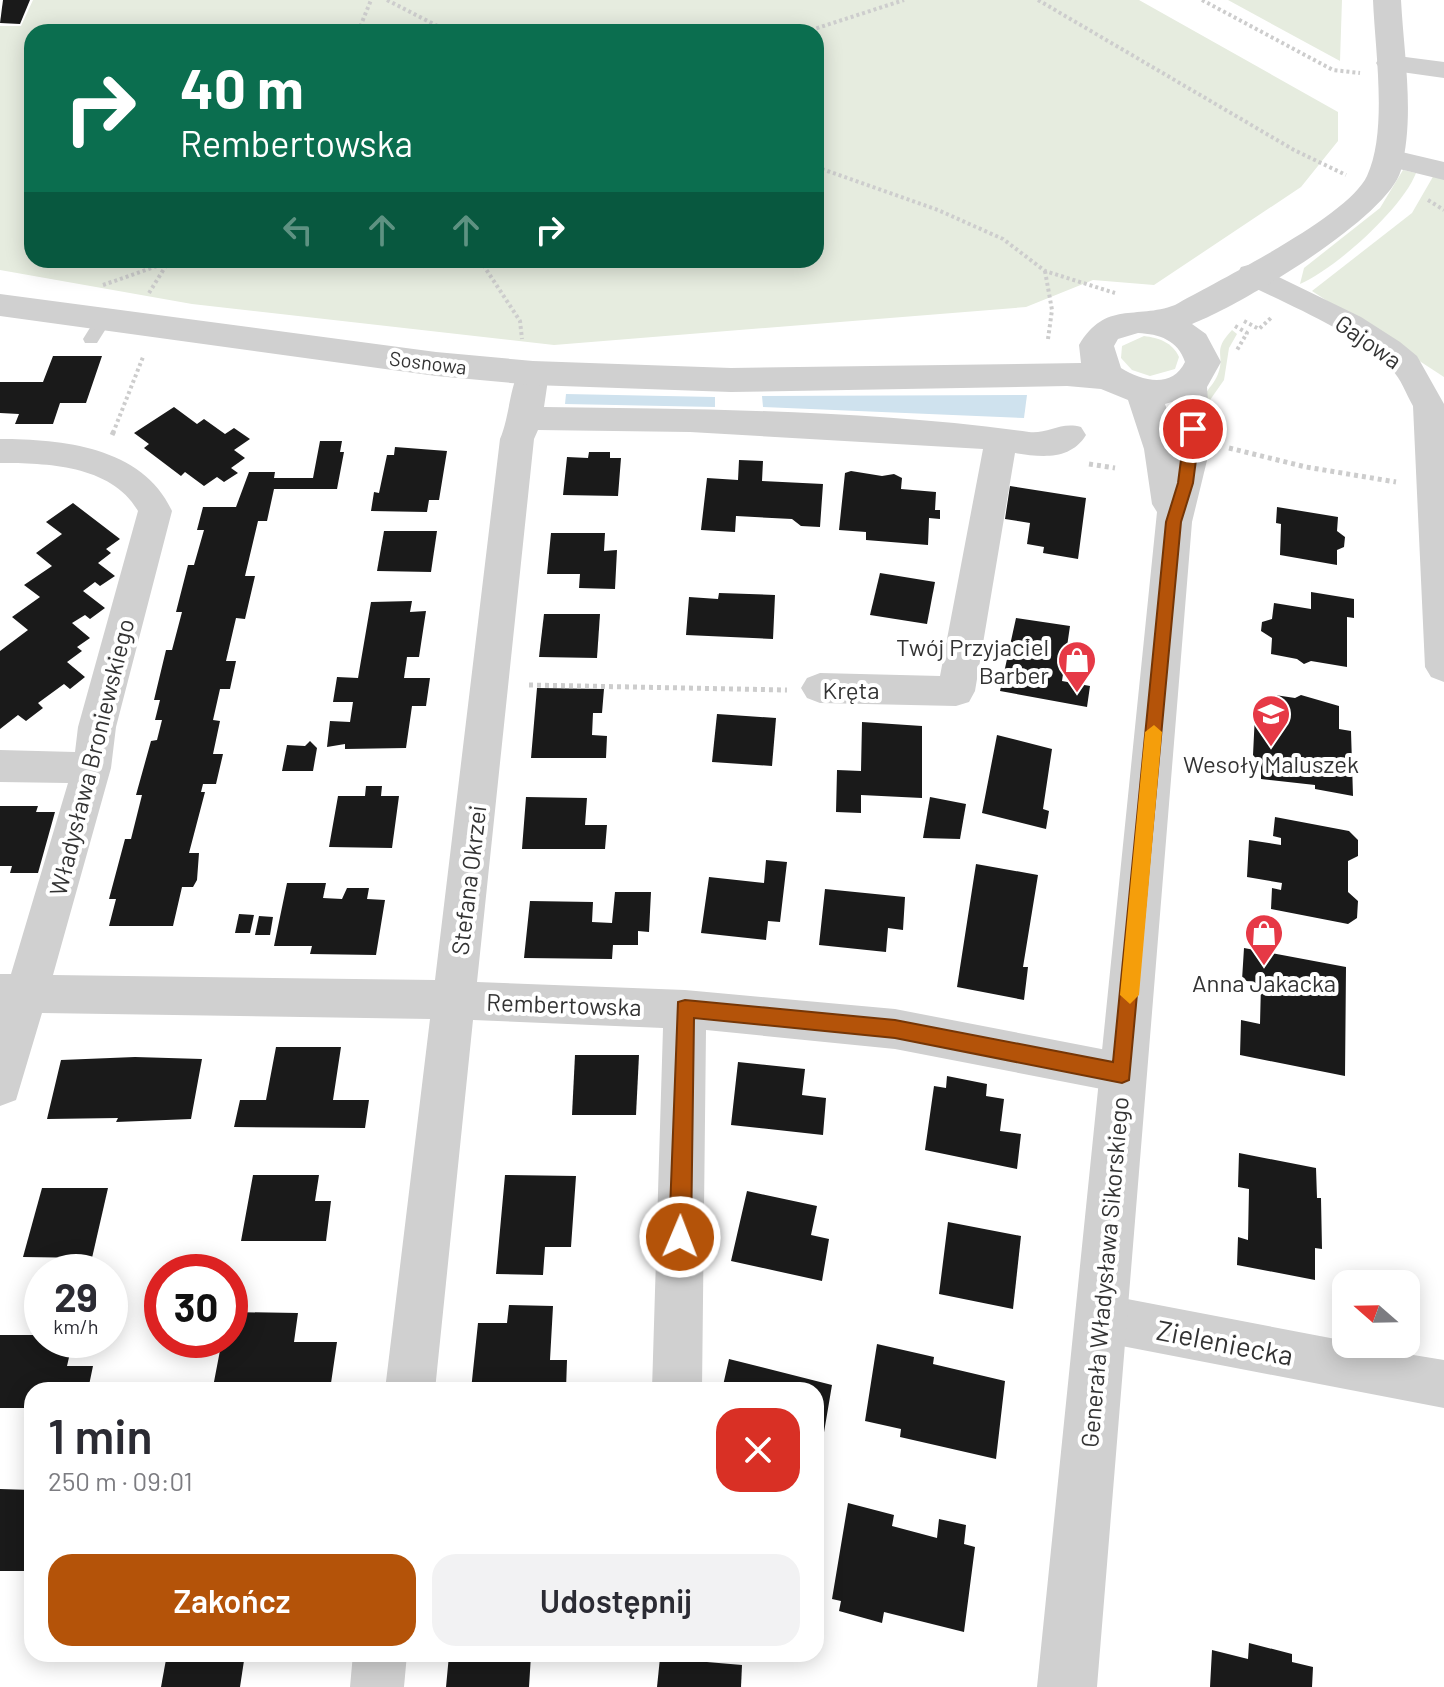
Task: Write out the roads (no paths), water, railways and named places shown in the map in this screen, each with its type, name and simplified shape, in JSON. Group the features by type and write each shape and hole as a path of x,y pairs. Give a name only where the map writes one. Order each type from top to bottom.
{"street":[{"path":"1160,323 1262,278 1353,212 1376,188 1389,158 1393,133 1379,69 1387,0"},
{"path":"1379,69 1444,70"},
{"path":"1389,158 1444,171"},
{"path":"1197,346 1262,278"},
{"name":"Gajowa","path":"1262,278 1350,324 1406,364 1429,406 1431,488 1444,667"},
{"name":"Sosnowa","path":"0,305 436,364 528,358 731,380 1088,374 1109,377"},
{"path":"1125,322 1160,323 1182,332 1197,346 1203,362 1197,378 1168,392 1143,392 1109,377 1095,352 1100,337 1125,322"},
{"name":"Sosnowa","path":"859,376 1065,351 1100,337"},
{"name":"Stefana Okrzei","path":"411,1382 517,439 526,418 528,358"},
{"name":"Generała Władysława Sikorskiego","path":"1067,1687 1173,522 1193,444 1189,384"},
{"name":"Generała Władysława Sikorskiego","path":"1143,392 1162,449 1173,522"},
{"path":"526,418 690,420 1001,439 1048,446 1069,435"},
{"name":"Kręta","path":"820,688 956,691 1001,439"},
{"name":"Władysława Broniewskiego","path":"0,451 100,452 150,498 155,511 97,727 92,768 14,993 0,1085"},
{"path":"0,766 92,768"},
{"name":"Rembertowska","path":"14,993 453,1000 685,1009 895,1029 1122,1073"},
{"path":"677,1382 685,1009"},
{"name":"Zieleniecka","path":"1101,1318 1444,1384"},
{"path":"377,1687 379,1662"}],"water":[{"path":"566,394 715,397 715,407 565,404"},
{"path":"1027,395 1024,418 763,407 762,396"}],"place":[{"name":"Twój Przyjaciel Barber","path":"1077,694"},
{"name":"Wesoły Maluszek","path":"1271,748"},
{"name":"Anna Jakacka","path":"1264,967"}]}
